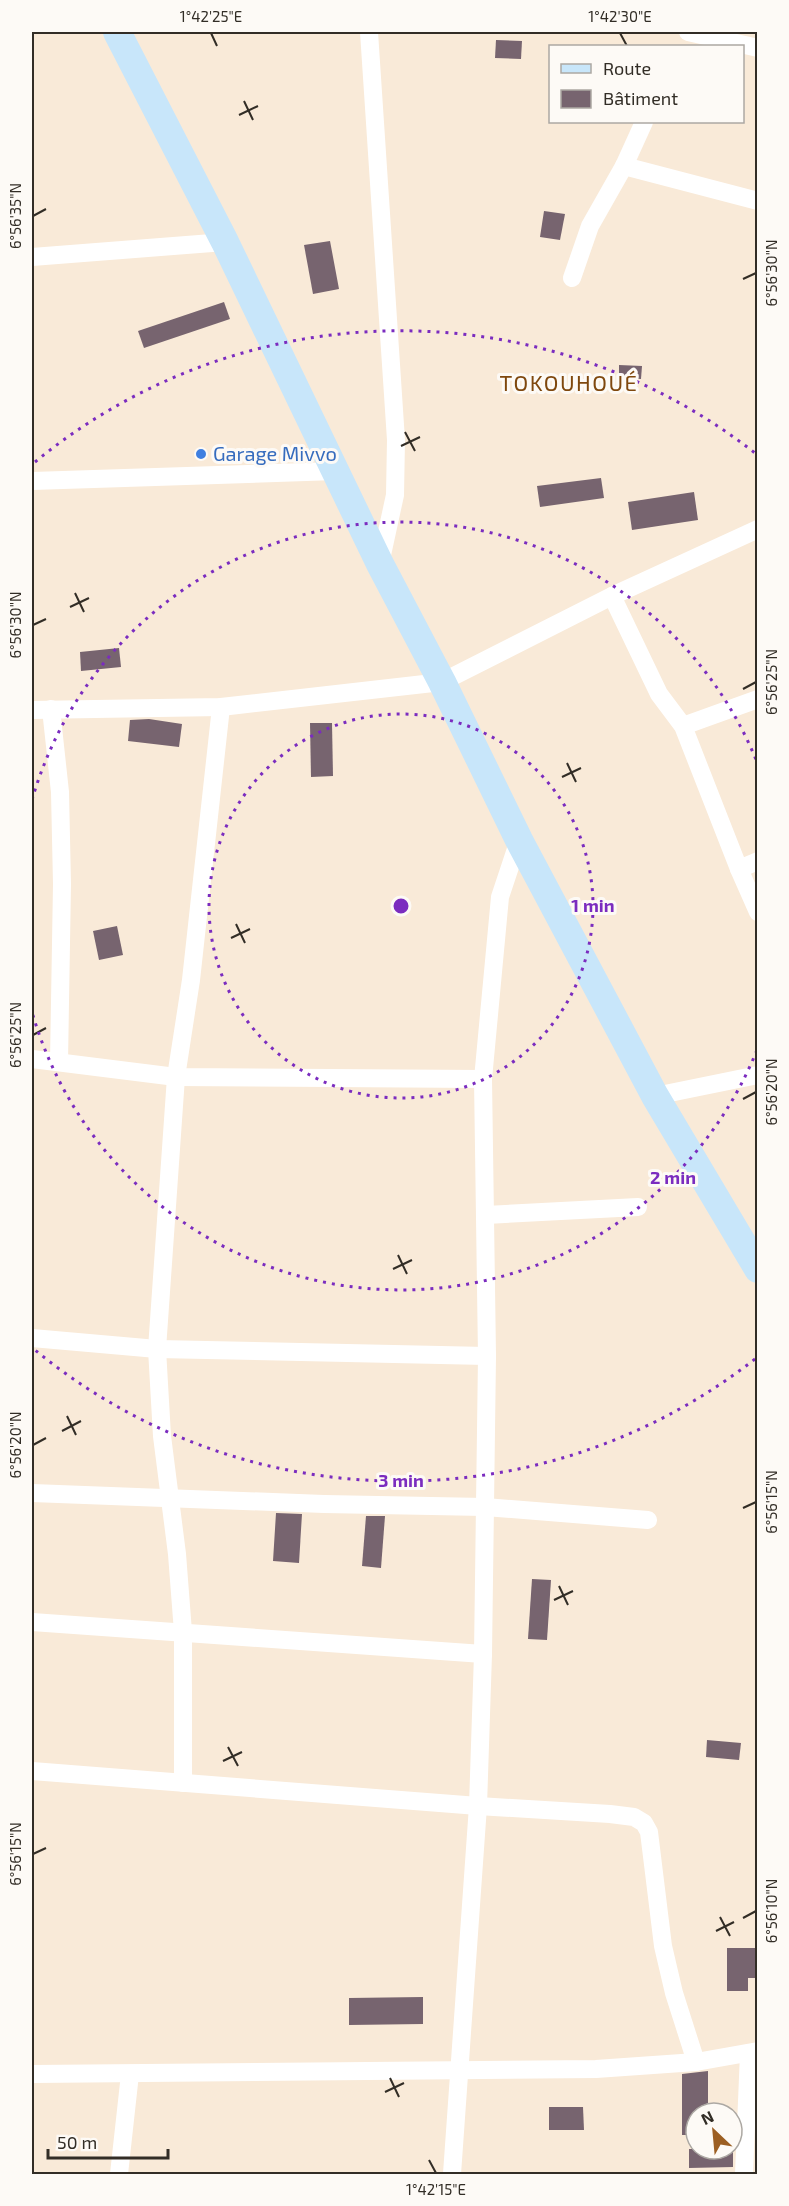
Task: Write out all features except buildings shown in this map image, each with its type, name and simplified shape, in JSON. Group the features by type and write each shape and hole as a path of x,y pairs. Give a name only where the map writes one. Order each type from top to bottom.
{"main road":[{"path":"117,32 225,242 380,564 442,682 519,840 655,1096 758,1269"}],"street":[{"path":"369,32 396,440 395,495 380,564"},
{"path":"689,32 758,48"},
{"path":"572,278 590,226 624,166 644,123"},
{"path":"624,166 758,201"},
{"path":"32,257 225,242"},
{"path":"32,481 336,471"},
{"path":"32,710 221,707 442,682 612,596 758,529"},
{"path":"612,596 659,694 683,726 758,912"},
{"path":"683,726 758,699"},
{"path":"183,1783 183,1632 171,1499 162,1436 157,1349 176,1077 191,980 221,707"},
{"path":"51,709 60,792 62,884 59,1062"},
{"path":"452,2175 478,1806 483,1654 487,1356 483,1079 500,897 519,840"},
{"path":"739,869 758,861"},
{"path":"32,1059 176,1077 483,1079"},
{"path":"655,1096 758,1075"},
{"path":"486,1215 638,1207"},
{"path":"32,1338 157,1349 487,1356"},
{"path":"32,1493 485,1507 648,1520"},
{"path":"32,1622 483,1654"},
{"path":"32,1771 634,1817 644,1823 649,1832 663,1946 674,1992 696,2062"},
{"path":"32,2074 596,2069 696,2062 753,2052 744,2175"},
{"path":"118,2175 130,2074"}],"place":[{"name":"Garage Mivvo","path":"201,454"}],"district":[{"name":"TOKOUHOUÉ","path":"569,383"}]}
